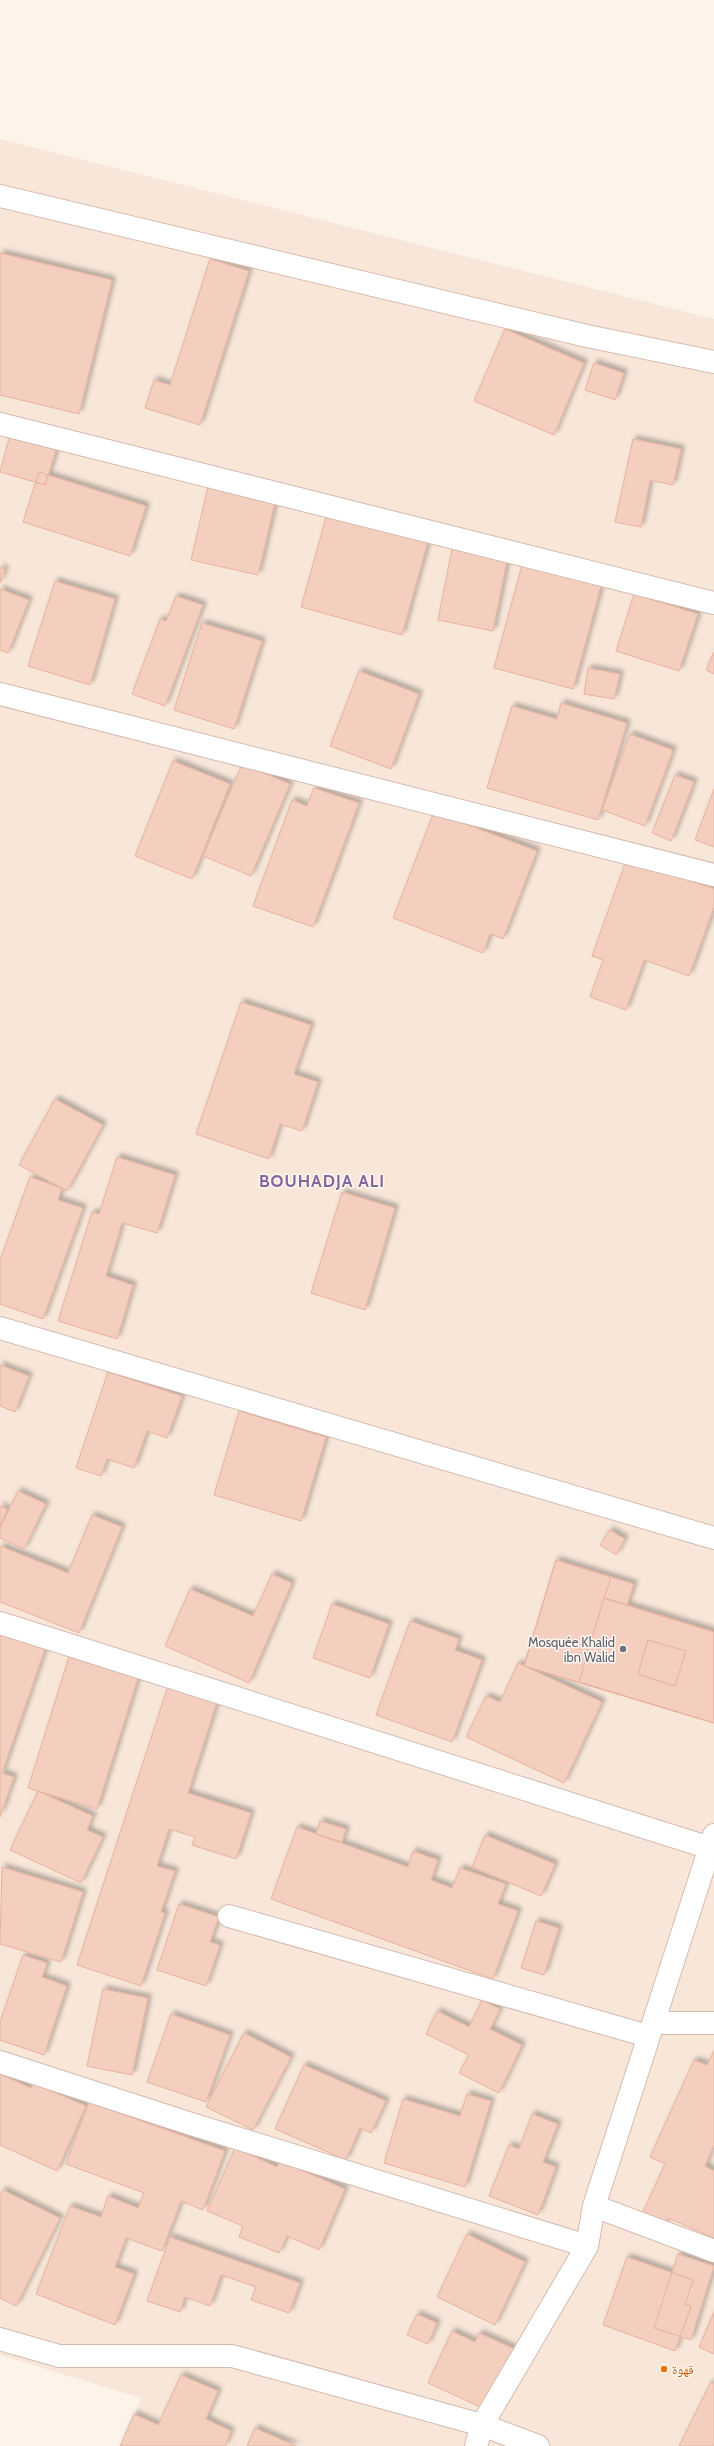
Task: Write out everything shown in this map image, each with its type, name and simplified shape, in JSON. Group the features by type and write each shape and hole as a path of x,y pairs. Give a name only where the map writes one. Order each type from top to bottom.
{"street":[{"path":"0,196 587,336 714,362"},
{"path":"0,424 714,603"},
{"path":"0,694 714,875"},
{"path":"0,1328 714,1538"},
{"path":"0,1623 712,1841 594,2206 587,2246 482,2425 476,2446"},
{"path":"229,1916 650,2030 714,2023"},
{"path":"0,2062 188,2123 587,2246"},
{"path":"594,2206 714,2251"},
{"path":"0,2339 59,2356 232,2356 482,2425 538,2446"}],"shaded area":[{"path":"0,139 714,319 714,2446 121,2446 141,2398 0,2355"}],"building":[{"path":"0,253 112,280 79,414 0,395"},
{"path":"210,259 249,271 200,425 145,408 154,380 170,385"},
{"path":"505,329 584,363 554,435 474,401"},
{"path":"594,363 624,373 615,400 585,390"},
{"path":"11,431 58,444 45,485 0,472"},
{"path":"633,439 681,449 673,485 650,480 641,527 615,522"},
{"path":"39,472 146,506 130,556 23,522"},
{"path":"208,487 275,502 258,575 191,560"},
{"path":"327,514 428,541 402,635 301,607"},
{"path":"452,549 507,560 493,631 438,620"},
{"path":"522,565 601,586 573,689 494,668"},
{"path":"0,567 5,570 0,583"},
{"path":"55,581 115,599 90,685 28,666"},
{"path":"0,589 29,600 8,653 0,650"},
{"path":"634,594 698,614 679,671 616,651"},
{"path":"176,596 203,605 165,706 132,694 160,619 166,621"},
{"path":"202,623 262,641 234,729 174,710"},
{"path":"714,652 714,674 706,670"},
{"path":"588,668 620,674 614,699 584,694"},
{"path":"359,671 419,694 391,769 330,746"},
{"path":"561,703 627,723 598,820 487,788 512,706 557,719"},
{"path":"630,734 673,750 645,826 602,810"},
{"path":"173,761 230,784 192,879 135,856"},
{"path":"242,764 290,784 251,876 203,856"},
{"path":"675,775 694,782 671,841 652,833"},
{"path":"314,788 359,803 313,927 253,906 292,800 307,806"},
{"path":"714,789 714,847 695,840"},
{"path":"434,812 537,851 503,939 490,934 483,953 393,918"},
{"path":"627,858 714,889 714,907 689,976 644,960 626,1010 590,997 603,960 592,956"},
{"path":"241,1002 311,1025 294,1074 318,1082 302,1131 280,1124 269,1159 196,1134"},
{"path":"55,1099 103,1125 67,1191 19,1165"},
{"path":"117,1157 175,1175 157,1233 122,1223 106,1276 133,1285 117,1339 58,1321 92,1212 99,1214"},
{"path":"30,1177 62,1188 58,1200 83,1208 43,1319 0,1304 0,1260"},
{"path":"342,1192 395,1208 365,1310 311,1293"},
{"path":"0,1365 29,1376 15,1412 0,1406"},
{"path":"108,1372 182,1396 167,1438 147,1431 134,1468 107,1459 101,1476 76,1468"},
{"path":"239,1411 326,1437 301,1521 214,1495"},
{"path":"18,1491 46,1504 24,1549 0,1538 0,1528"},
{"path":"0,1506 7,1509 0,1526"},
{"path":"92,1515 122,1527 79,1633 0,1602 0,1546 68,1573"},
{"path":"610,1530 625,1539 616,1555 600,1545"},
{"path":"556,1560 611,1577 604,1598 714,1632 714,1723 524,1666"},
{"path":"556,1560 634,1584 627,1605 714,1632 714,1723 524,1666"},
{"path":"272,1574 292,1583 249,1683 165,1646 190,1589 253,1616"},
{"path":"604,1598 714,1632 714,1723 579,1682"},
{"path":"332,1604 389,1624 370,1678 313,1658"},
{"path":"410,1621 459,1639 455,1650 482,1660 452,1742 376,1715"},
{"path":"0,1634 45,1649 2,1773 14,1777 0,1817"},
{"path":"648,1640 686,1651 675,1686 638,1674"},
{"path":"69,1657 138,1678 97,1809 28,1788"},
{"path":"518,1663 602,1702 564,1783 466,1737 486,1696 500,1702"},
{"path":"168,1686 217,1702 188,1793 251,1813 236,1859 192,1845 195,1837 169,1829 157,1866 175,1871 161,1912 165,1913 141,1986 77,1965"},
{"path":"38,1791 93,1816 87,1830 103,1837 81,1883 10,1850"},
{"path":"320,1821 346,1829 342,1842 316,1834"},
{"path":"297,1827 408,1867 413,1851 438,1860 431,1880 452,1888 460,1868 506,1884 498,1904 518,1911 493,1979 271,1899"},
{"path":"485,1835 555,1864 541,1896 472,1867"},
{"path":"2,1867 83,1892 61,1962 0,1944"},
{"path":"179,1904 219,1917 210,1942 220,1945 206,1986 157,1970"},
{"path":"536,1921 559,1928 544,1975 521,1968"},
{"path":"23,1955 47,1963 42,1977 67,1986 44,2055 0,2040 0,2022"},
{"path":"103,1989 148,1998 132,2075 87,2066"},
{"path":"482,2000 500,2009 490,2029 522,2045 499,2093 459,2073 469,2055 426,2034 437,2011 469,2027"},
{"path":"171,2014 230,2035 206,2102 147,2082"},
{"path":"244,2033 291,2057 253,2130 206,2107"},
{"path":"714,2051 714,2145 705,2166 714,2171 714,2238 668,2218 666,2224 642,2214 665,2164 650,2157 694,2060 707,2065"},
{"path":"304,2065 386,2101 371,2133 360,2128 346,2160 275,2129"},
{"path":"0,2074 31,2088 33,2083 86,2106 57,2171 0,2145"},
{"path":"467,2094 491,2101 465,2187 384,2163 403,2099 460,2116"},
{"path":"89,2102 225,2151 203,2210 181,2201 162,2251 126,2238 115,2267 134,2274 115,2325 36,2294 70,2206 101,2217 108,2196 138,2208 144,2193 66,2164"},
{"path":"532,2114 558,2124 543,2162 556,2167 538,2215 489,2196 509,2145 519,2149"},
{"path":"235,2148 277,2167 280,2161 345,2189 319,2250 287,2236 279,2253 239,2237 243,2226 207,2211"},
{"path":"3,2190 60,2218 16,2306 0,2298 0,2195"},
{"path":"467,2234 525,2262 495,2325 437,2297"},
{"path":"170,2237 300,2283 289,2313 251,2300 256,2287 221,2275 210,2306 185,2297 180,2312 147,2301"},
{"path":"678,2254 714,2266 691,2340 654,2328"},
{"path":"627,2257 693,2280 685,2304 691,2306 675,2351 603,2325"},
{"path":"714,2312 714,2354 699,2347"},
{"path":"417,2314 437,2323 428,2344 407,2335"},
{"path":"452,2331 475,2342 479,2333 517,2350 489,2411 428,2383"},
{"path":"181,2375 218,2391 206,2419 231,2431 225,2446 120,2446 134,2414 158,2425"},
{"path":"711,2382 714,2384 714,2446 679,2446"},
{"path":"255,2428 296,2446 247,2446"}],"place":[{"name":"Mosquée Khalid ibn Walid","path":"623,1649"},
{"name":"قهوة","path":"664,2369"}],"district":[{"name":"BOUHADJA ALI","path":"322,1181"}]}
